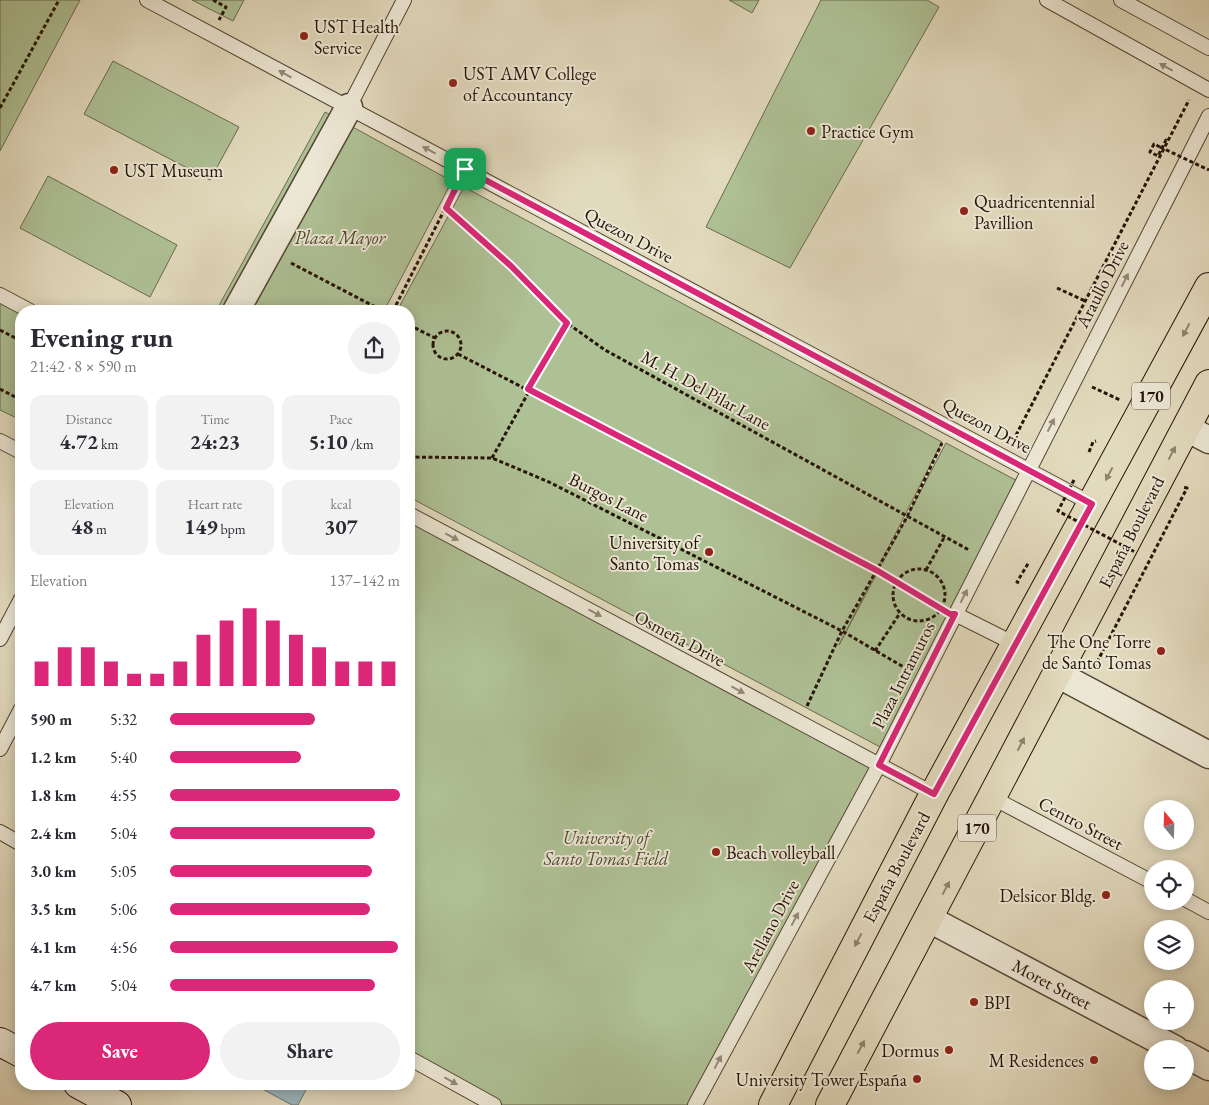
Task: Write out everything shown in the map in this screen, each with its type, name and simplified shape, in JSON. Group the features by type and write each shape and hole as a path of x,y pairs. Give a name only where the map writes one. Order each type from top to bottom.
{"main road":[{"name":"España Boulevard","path":"772,1105 934,794 1209,287"},
{"name":"España Boulevard","path":"830,1105 930,919 1057,674 1197,434 1209,384"}],"street":[{"path":"239,305 348,107"},
{"path":"1057,674 1209,755"},
{"name":"Moret Street","path":"930,919 1158,1040"},
{"path":"0,1042 15,1050"},
{"path":"1194,1058 1209,1066"},
{"path":"89,1090 117,1105"}],"lane":[{"name":"Quezon Drive","path":"147,0 950,426 1092,504"},
{"path":"348,107 404,0"},
{"path":"1047,0 1203,87"},
{"path":"1120,0 1209,48"},
{"name":"Araullo Drive","path":"1028,468 1209,116"},
{"path":"0,295 19,305"},
{"path":"0,441 15,449"},
{"name":"Plaza Intramuros","path":"879,765 1028,468"},
{"name":"Osmeña Drive","path":"415,517 934,794"},
{"path":"0,639 15,610"},
{"path":"955,614 1015,644"},
{"path":"0,748 15,720"},
{"name":"Arellano Drive","path":"695,1105 879,765"},
{"name":"Centro Street","path":"993,798 1144,878"},
{"path":"0,832 15,841"},
{"path":"1194,904 1209,912"},
{"path":"415,1061 491,1104"}],"path":[{"path":"0,108 59,0"},
{"path":"1005,456 1168,141 1203,87"},
{"path":"1168,141 1166,140 1158,156 1150,152 1154,144 1160,147 1209,170"},
{"path":"395,305 465,169"},
{"name":"M. H. Del Pilar Lane","path":"446,208 511,266 567,323 605,350 973,552"},
{"path":"269,252 371,305"},
{"path":"1057,288 1085,301"},
{"path":"492,458 528,389 567,323"},
{"path":"415,327 435,338"},
{"path":"0,330 15,338"},
{"path":"446,331 455,333 460,341 458,354 450,359 437,355 433,347 435,338 446,331"},
{"path":"458,354 878,571 941,609 950,614 955,614"},
{"path":"1051,367 1143,411"},
{"path":"0,389 15,397"},
{"path":"799,722 842,632 878,571 907,516 950,426"},
{"name":"Burgos Lane","path":"415,458 492,458 549,482 842,632 908,670"},
{"path":"1074,480 1058,511 1135,552"},
{"path":"1083,688 1187,488"},
{"path":"926,570 945,536"},
{"path":"1017,582 1028,563"},
{"path":"909,570 926,570 940,579 944,587 945,599 941,609 934,616 921,621 910,619 900,613 893,596 896,582 909,570"},
{"path":"875,652 900,613"}],"green space":[{"path":"0,0 80,0 0,151"},
{"path":"192,0 244,0 233,21"},
{"path":"729,0 759,0 752,13"},
{"name":"Practice Gym","path":"821,0 927,0 939,7 790,268 706,227"},
{"path":"113,61 239,127 210,180 84,114"},
{"name":"Plaza Mayor","path":"325,112 452,181 387,305 219,305"},
{"path":"48,176 177,245 150,297 20,228"},
{"path":"464,187 942,442 839,645 946,443 1023,484 882,748 415,500 415,305 400,305"},
{"path":"0,302 15,310 15,417 0,410"},
{"name":"University of Santo Tomas Field","path":"415,519 872,768 694,1105 494,1105 415,1061"}],"water":[{"path":"264,1090 306,1090 298,1105 292,1105"}],"place":[{"name":"UST Health Service","path":"304,36"},
{"name":"UST AMV College of Accountancy","path":"453,83"},
{"name":"Practice Gym","path":"811,131"},
{"name":"UST Museum","path":"114,170"},
{"name":"Quadricentennial Pavillion","path":"964,211"},
{"name":"University of Santo Tomas","path":"709,552"},
{"name":"The One Torre de Santo Tomas","path":"1161,651"},
{"name":"Beach volleyball","path":"716,852"},
{"name":"Delsicor Bldg.","path":"1106,895"},
{"name":"BPI","path":"974,1002"},
{"name":"Dormus","path":"949,1050"},
{"name":"M Residences","path":"1094,1060"},
{"name":"University Tower España","path":"917,1079"}],"route":[{"path":"465,169 1028,468 1092,504 934,794 879,765 955,614 950,614 878,571 528,389 567,323 511,266 446,208 465,169"}]}
